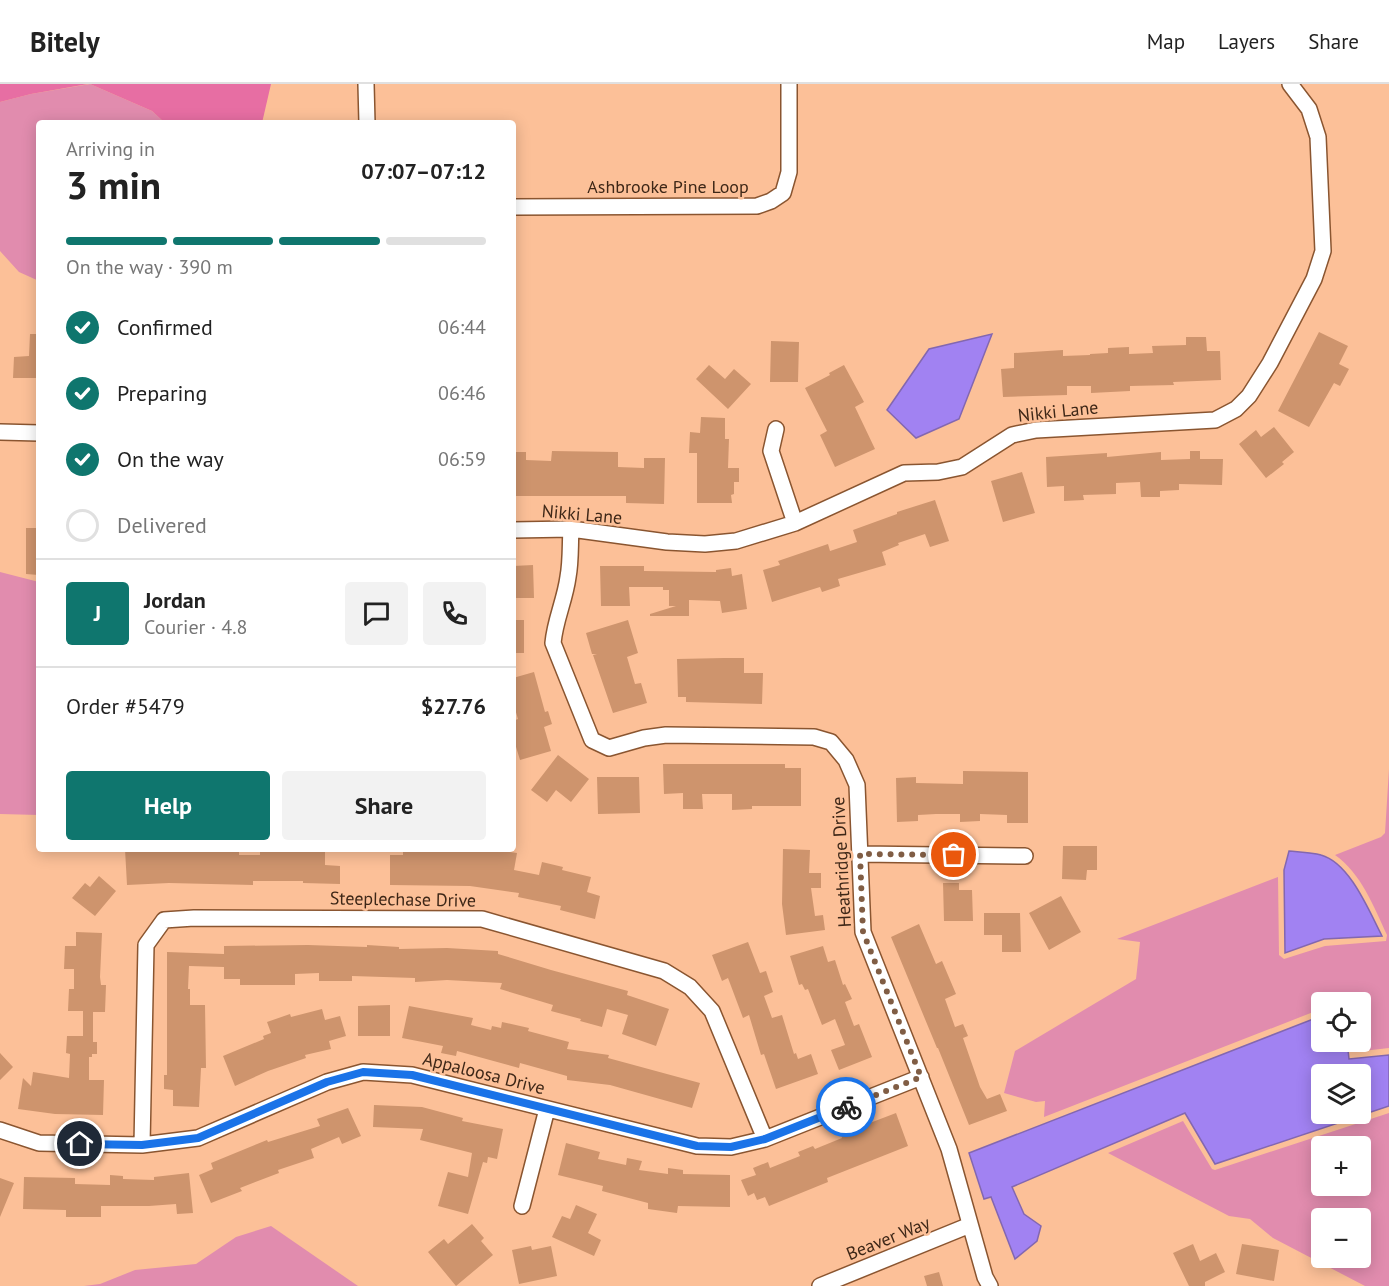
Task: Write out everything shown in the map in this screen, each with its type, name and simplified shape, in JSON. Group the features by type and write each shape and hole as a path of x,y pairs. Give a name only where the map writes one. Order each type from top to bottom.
{"street":[{"path":"366,84 367,120"},
{"name":"Ashbrooke Pine Loop","path":"516,207 757,206 771,201 783,193 789,172 789,84"},
{"name":"Nikki Lane","path":"516,530 571,529 667,542 705,544 736,541 795,523 904,473 938,472 962,467 1012,435 1036,430 1215,420 1236,409 1249,396 1270,363 1314,279 1323,251 1318,137 1309,109 1290,84"},
{"path":"776,429 771,451 795,523"},
{"path":"0,432 36,433"},
{"name":"Heathridge Drive","path":"571,529 569,575 562,609 555,626 553,643 592,740 609,748 644,738 666,735 814,737 831,742 846,760 857,785 863,932 949,1149 985,1277 990,1286"},
{"path":"860,854 1025,856"},
{"name":"Steeplechase Drive","path":"142,1145 146,945 164,920 194,918 482,919 664,971 690,987 712,1011 765,1139"},
{"name":"Appaloosa Drive","path":"0,1130 39,1143 142,1145 198,1138 327,1082 363,1072 412,1075 697,1146 731,1147 765,1139 921,1077"},
{"path":"522,1206 547,1109"},
{"name":"Beaver Way","path":"820,1286 970,1225"}],"shaded area":[{"path":"0,84 88,84 0,102"},
{"path":"90,84 152,111 162,120 36,120 36,280 19,272 0,251 0,102"},
{"path":"90,84 271,84 263,120 162,120 152,111"},
{"path":"992,334 959,419 916,438 887,410 929,349"},
{"path":"0,572 36,581 36,815 0,814"},
{"path":"1389,769 1389,1048 1371,1050 1371,992 1311,992 1311,1013 1044,1117 1045,1101 1036,1102 1004,1093 1015,1051 1136,979 1140,942 1117,939 1278,877 1279,955 1284,959 1325,946 1386,941 1387,935 1366,891 1352,871 1335,855 1381,837 1385,833"},
{"path":"1289,851 1321,855 1341,868 1365,901 1382,936 1324,939 1285,953 1284,870"},
{"path":"1311,1020 1311,1052 1348,1052 1349,1059 1389,1055 1389,1106 1371,1112 1371,1064 1311,1064 1311,1124 1335,1124 1215,1164 1185,1113 1012,1187 1024,1214 1041,1226 1037,1241 1015,1259 991,1197 984,1199 969,1153"},
{"path":"1389,1113 1389,1286 1365,1286 1330,1268 1371,1268 1371,1208 1311,1208 1311,1258 1273,1238 1250,1219 1229,1216 1108,1153 1183,1121 1212,1169 1215,1170 1311,1139 1311,1196 1371,1196 1371,1136 1319,1136 1355,1124 1371,1124 1371,1119"},
{"path":"271,1226 358,1286 84,1286 100,1284 135,1270 196,1264 236,1237"}],"building":[{"path":"1319,332 1348,346 1339,364 1349,369 1340,386 1334,383 1309,427 1278,411"},
{"path":"30,334 36,334 36,378 13,378 14,357 29,356"},
{"path":"1186,337 1206,337 1207,351 1220,351 1221,380 1173,382 1174,385 1130,386 1130,391 1091,393 1091,386 1067,386 1067,395 1003,397 1001,369 1014,368 1014,353 1063,350 1063,356 1090,355 1108,353 1108,348 1129,347 1129,354 1153,353 1152,346 1186,345"},
{"path":"771,341 799,342 798,382 770,382"},
{"path":"709,365 725,379 734,369 751,384 728,409 696,379"},
{"path":"844,365 864,402 855,407 875,449 835,467 820,435 827,431 805,388"},
{"path":"701,417 725,418 725,439 729,439 728,468 739,468 739,482 734,482 732,503 697,503 697,453 689,453 690,432 700,433"},
{"path":"1274,427 1294,452 1282,462 1284,464 1266,478 1239,444 1256,430 1261,437"},
{"path":"552,451 618,452 618,467 644,468 644,458 665,458 664,504 626,503 626,496 516,496 516,452 526,452 526,460 551,461"},
{"path":"1190,451 1200,451 1200,459 1223,459 1222,485 1179,484 1179,490 1160,491 1160,497 1141,497 1140,482 1116,483 1116,494 1083,495 1084,500 1064,501 1064,486 1047,487 1046,457 1107,453 1107,457 1161,452 1161,460 1190,459"},
{"path":"1022,472 1035,513 1003,522 991,481"},
{"path":"935,500 949,541 930,547 925,534 898,543 899,545 882,552 886,565 838,579 840,586 822,592 820,587 772,602 763,570 780,565 778,561 828,544 830,551 857,542 853,530"},
{"path":"26,528 36,528 36,575 26,574"},
{"path":"533,565 534,598 516,598 516,566"},
{"path":"600,566 644,566 644,571 716,572 716,570 731,568 732,576 742,574 747,609 722,613 720,601 689,600 689,616 650,616 650,614 676,606 669,606 669,590 663,590 663,587 629,587 630,606 601,606"},
{"path":"516,620 524,620 524,653 516,653"},
{"path":"628,620 638,653 627,657 635,684 641,683 647,703 613,713 593,655 597,654 592,654 586,633"},
{"path":"744,658 744,673 763,673 762,704 686,702 686,697 678,697 677,659"},
{"path":"534,672 545,712 548,711 552,724 544,727 551,751 520,760 516,747 516,720 518,719 516,677"},
{"path":"558,755 589,779 571,802 556,790 547,802 531,790"},
{"path":"663,764 785,764 785,768 801,768 801,806 752,806 752,809 732,810 732,794 702,794 703,809 683,809 683,793 664,794"},
{"path":"963,771 1028,772 1028,823 1007,823 1007,815 980,814 980,821 960,822 960,814 936,814 918,815 918,821 897,822 896,778 916,777 916,783 963,784"},
{"path":"597,777 639,777 640,813 598,814"},
{"path":"1063,846 1097,846 1097,870 1087,870 1086,880 1062,879"},
{"path":"783,849 810,850 809,873 821,873 821,888 811,888 815,916 823,915 825,930 786,935 782,904"},
{"path":"125,852 239,852 239,855 260,855 260,852 325,852 325,865 340,866 340,884 253,881 253,885 169,883 127,885"},
{"path":"403,852 509,852 517,853 514,870 539,875 542,862 563,867 562,870 591,877 587,892 600,896 595,919 560,910 561,906 518,897 519,893 470,886 390,885 390,855 403,855"},
{"path":"99,876 116,891 95,916 72,898 85,883 90,887"},
{"path":"943,883 959,883 959,890 972,890 973,921 944,921"},
{"path":"1061,896 1081,932 1049,950 1029,913"},
{"path":"984,913 1020,913 1021,952 1002,952 1002,935 984,935"},
{"path":"919,924 936,964 942,961 956,994 945,999 955,1027 963,1024 968,1036 963,1038 980,1087 987,1099 1000,1094 1007,1111 969,1125 891,937"},
{"path":"76,932 102,933 100,977 101,985 106,985 105,1012 93,1012 93,1042 97,1042 97,1054 89,1057 89,1080 104,1080 103,1115 55,1114 18,1109 23,1078 31,1086 33,1072 69,1078 70,1054 66,1053 67,1036 83,1036 83,1011 68,1011 69,989 74,989 74,969 64,969 65,946 76,946"},
{"path":"748,942 760,973 766,971 773,992 764,996 772,1018 782,1015 794,1054 796,1053 798,1059 811,1054 818,1074 776,1089 764,1054 761,1055 749,1015 743,1018 728,978 722,981 712,955"},
{"path":"367,945 399,947 399,949 447,948 498,951 498,954 628,991 627,995 669,1009 656,1046 622,1034 628,1015 607,1009 602,1027 551,1011 553,1005 500,989 502,983 447,980 415,982 415,978 352,976 352,981 319,981 319,973 295,974 295,985 240,985 240,979 224,979 224,967 189,966 190,1005 205,1005 206,1068 201,1068 199,1107 173,1106 173,1090 164,1089 164,1075 167,1075 167,952 224,954 224,946 367,947"},
{"path":"823,946 828,962 835,960 843,985 845,984 852,999 845,1002 854,1026 859,1024 872,1057 839,1070 831,1050 845,1045 835,1019 822,1025 808,989 805,990 802,984 799,985 790,956"},
{"path":"390,1005 390,1036 358,1036 358,1006"},
{"path":"409,1006 473,1018 471,1025 491,1030 492,1026 501,1028 502,1022 529,1028 528,1031 569,1042 567,1049 609,1055 608,1058 700,1083 692,1108 610,1085 567,1080 567,1076 520,1063 519,1068 457,1051 456,1056 441,1053 443,1046 402,1038"},
{"path":"322,1009 325,1020 340,1016 346,1036 329,1041 331,1049 305,1055 306,1058 268,1071 235,1086 223,1056 264,1039 263,1036 271,1033 267,1022 290,1014 291,1017"},
{"path":"0,1053 13,1067 0,1080"},
{"path":"374,1105 422,1107 463,1118 462,1121 503,1129 497,1159 488,1157 487,1163 483,1162 468,1214 438,1206 448,1172 468,1177 472,1153 420,1140 423,1129 373,1127"},
{"path":"348,1108 361,1136 342,1144 339,1137 311,1149 314,1158 278,1170 279,1173 240,1188 242,1191 211,1203 199,1175 213,1169 211,1163 267,1140 268,1142 320,1126 317,1119"},
{"path":"896,1113 908,1146 827,1178 828,1182 769,1206 765,1197 757,1200 754,1193 748,1196 741,1180 756,1175 753,1168 768,1162 770,1168 800,1156 798,1152 813,1146 815,1149 842,1138 841,1134"},
{"path":"566,1143 600,1152 598,1159 626,1165 627,1158 642,1161 639,1170 668,1174 668,1168 683,1170 683,1174 730,1175 730,1207 678,1206 677,1213 648,1209 648,1203 602,1191 603,1186 558,1175"},
{"path":"189,1173 193,1213 177,1214 176,1204 101,1206 101,1217 66,1217 66,1210 23,1209 24,1177 75,1178 75,1184 110,1185 110,1175 123,1176 123,1179 154,1180 154,1177"},
{"path":"0,1178 14,1183 0,1217"},
{"path":"576,1205 597,1214 588,1233 601,1240 594,1256 552,1237 562,1216 570,1219"},
{"path":"472,1224 484,1238 481,1241 493,1255 456,1286 428,1252 444,1239 448,1244"},
{"path":"1193,1244 1200,1261 1216,1253 1225,1272 1205,1282 1205,1286 1189,1286 1173,1253"},
{"path":"1242,1244 1279,1250 1274,1281 1236,1274"},
{"path":"531,1246 532,1250 551,1246 557,1276 519,1284 512,1250"},
{"path":"939,1272 943,1286 927,1286 924,1276"}],"way so far":[{"path":"846,1107 921,1077 863,932 860,854 954,855"}],"route":[{"path":"80,1144 142,1145 198,1138 327,1082 363,1072 412,1075 697,1146 731,1147 765,1139 846,1107"}]}
